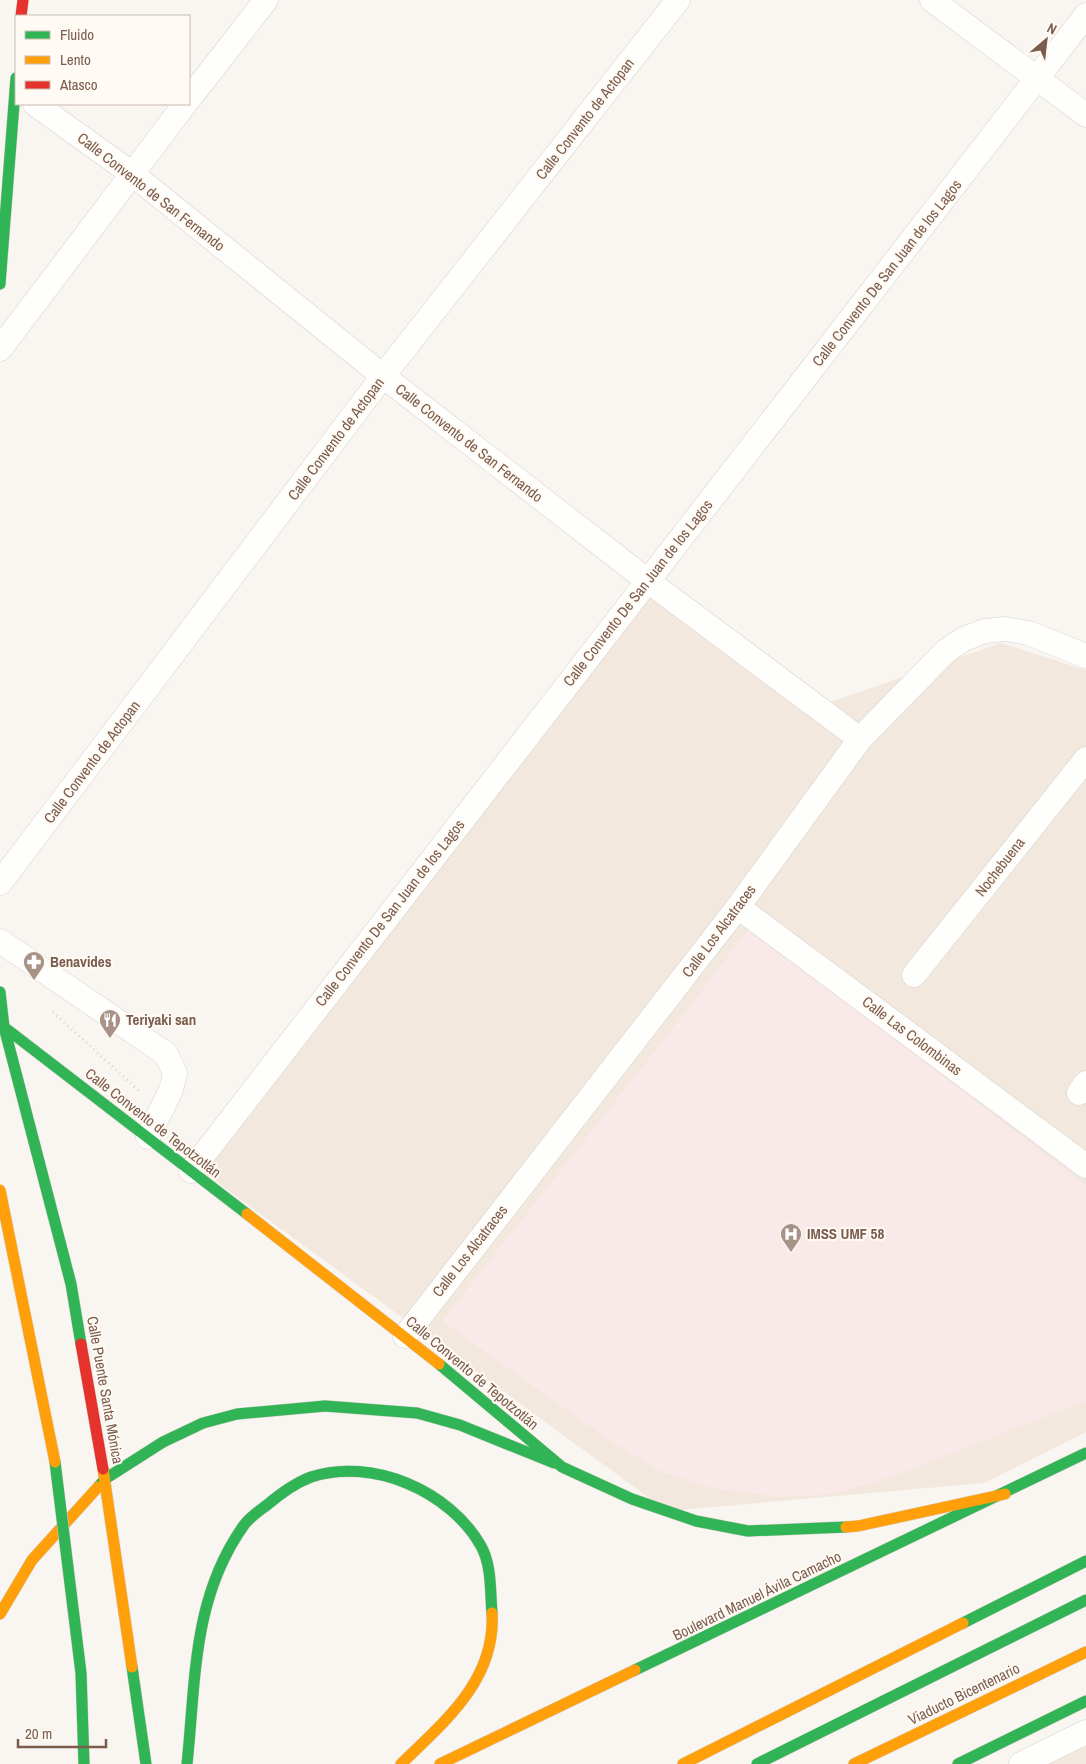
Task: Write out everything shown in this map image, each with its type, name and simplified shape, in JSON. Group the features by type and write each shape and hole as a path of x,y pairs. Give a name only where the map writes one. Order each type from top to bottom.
{"main road":[{"path":"21,15 23,0"},
{"path":"0,284 15,98"},
{"name":"Calle Puente Santa Mónica","path":"0,992 2,1025 71,1284 105,1479 146,1764"},
{"name":"Calle Convento de Tepotzotlán","path":"2,1025 405,1336 562,1467 632,1499 664,1511 696,1521 748,1531 858,1526 1005,1494"},
{"path":"0,1190 56,1466 81,1673 84,1764"},
{"path":"0,1614 32,1560 105,1479 162,1442 204,1423 238,1414 325,1406 417,1413 460,1425 562,1467"},
{"name":"Boulevard Manuel Ávila Camacho","path":"440,1764 1005,1494 1086,1453"},
{"path":"188,1764 198,1637 214,1579 244,1525 282,1491 313,1477 344,1472 371,1473 402,1481 433,1497 464,1522 480,1546 490,1575 493,1632 486,1661 456,1709 401,1764"},
{"path":"682,1764 1086,1560"},
{"path":"757,1764 1086,1600"},
{"name":"Viaducto Bicentenario","path":"854,1764 1086,1652"},
{"path":"958,1764 1086,1701"}],"street":[{"path":"190,98 266,0"},
{"name":"Calle Convento de Actopan","path":"0,883 383,376 678,0"},
{"path":"932,0 1086,115"},
{"name":"Calle Convento De San Juan de los Lagos","path":"191,1170 1086,16"},
{"name":"Calle Convento de San Fernando","path":"36,105 131,173 383,376 648,581 860,739"},
{"path":"0,349 184,105"},
{"name":"Calle Los Alcatraces","path":"405,1336 738,907 860,739 946,651 964,639 985,631 1005,629 1029,633 1086,656"},
{"name":"Nochebuena","path":"914,976 1086,759"},
{"name":"Calle Las Colombinas","path":"738,907 1086,1166"},
{"path":"0,941 166,1054 175,1073 171,1090 148,1137"},
{"path":"1033,1761 1041,1723"},
{"path":"1033,1761 1086,1732"}],"path":[{"path":"50,1009 142,1093 137,1098"}],"shaded area":[{"path":"651,593 816,707 1001,643 1086,670 1086,1432 984,1483 667,1511 199,1169"},
{"name":"IMSS UMF 58","path":"749,928 1086,1185 1086,1401 894,1476 833,1494 782,1497 716,1489 662,1472 615,1444 442,1321 677,1023"},
{"path":"1086,1740 1086,1764 1038,1764"}],"traffic: fast":[{"path":"0,284 15,91"},
{"path":"0,992 4,1027 247,1214"},
{"path":"0,1024 4,1027 71,1284 81,1344"},
{"path":"439,1364 562,1467 632,1499 696,1521 748,1531 846,1527"},
{"path":"98,1487 105,1479 163,1442 203,1423 237,1414 325,1406 417,1413 460,1425 554,1463"},
{"path":"635,1670 1086,1453"},
{"path":"55,1462 81,1673 84,1764"},
{"path":"187,1764 199,1640 205,1610 214,1581 227,1553 246,1522 299,1482 311,1477 335,1472 359,1472 407,1483 430,1495 450,1509 467,1526 481,1546 489,1570 492,1613"},
{"path":"963,1623 1086,1561"},
{"path":"757,1764 1086,1600"},
{"path":"132,1667 146,1764"},
{"path":"958,1764 1086,1701"}],"traffic: slow":[{"path":"0,1190 55,1462"},
{"path":"247,1214 439,1364"},
{"path":"103,1469 132,1667"},
{"path":"0,1614 32,1560 98,1487"},
{"path":"846,1527 1005,1494"},
{"path":"401,1764 450,1715 477,1679 486,1659 491,1637 492,1613"},
{"path":"683,1764 963,1623"},
{"path":"854,1764 1086,1652"},
{"path":"440,1764 635,1670"}],"traffic: jam":[{"path":"21,15 23,0"},
{"path":"81,1344 103,1469"}],"place":[{"name":"Benavides","path":"34,981"},
{"name":"Teriyaki san","path":"110,1039"},
{"name":"IMSS UMF 58","path":"791,1253"}]}
